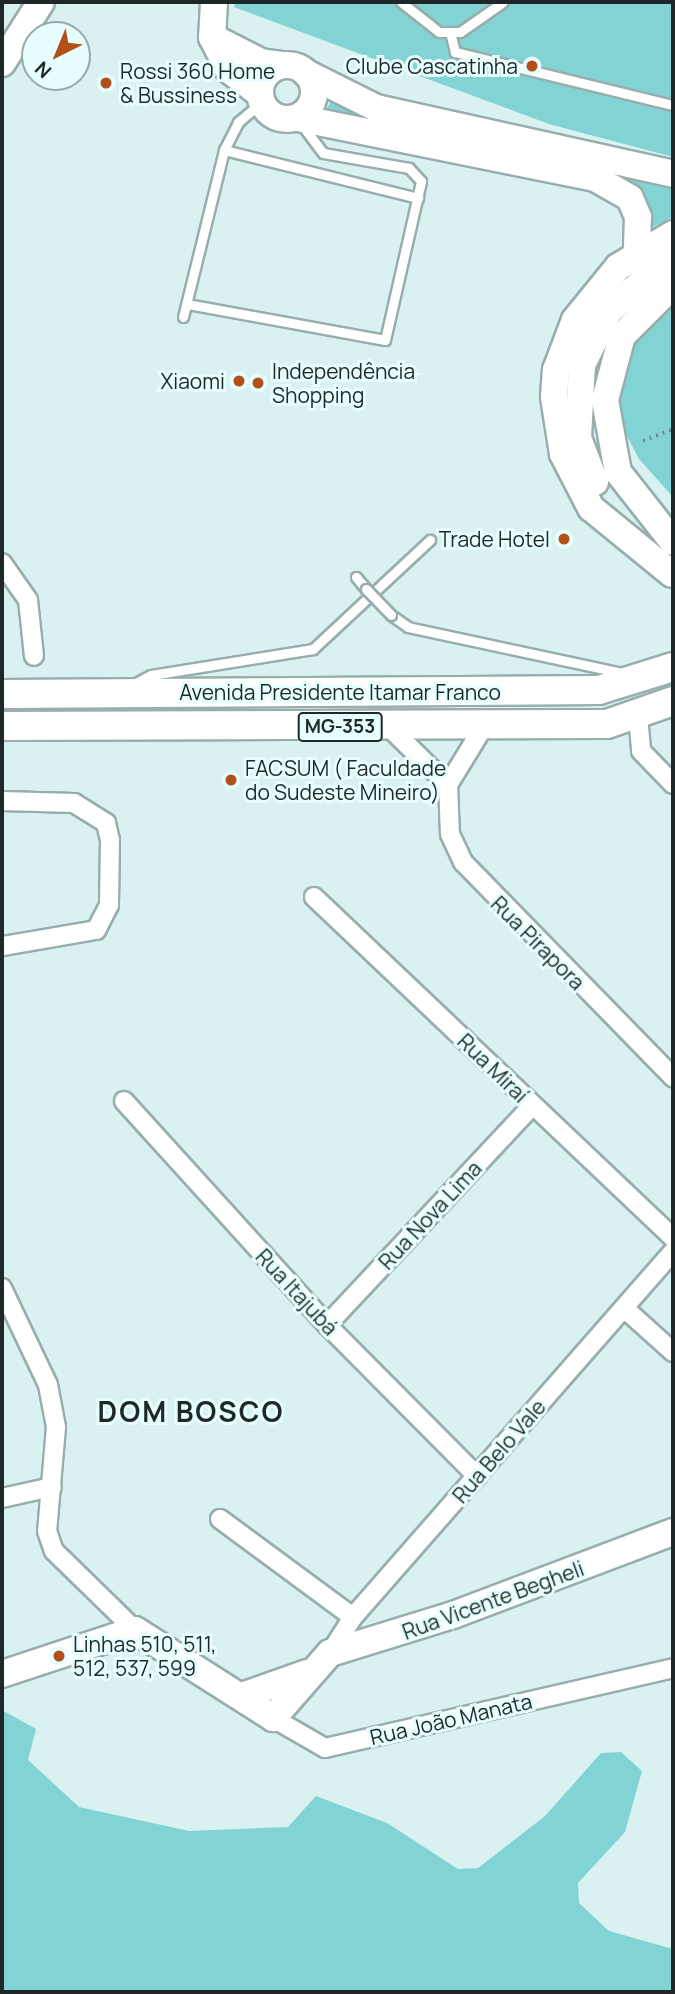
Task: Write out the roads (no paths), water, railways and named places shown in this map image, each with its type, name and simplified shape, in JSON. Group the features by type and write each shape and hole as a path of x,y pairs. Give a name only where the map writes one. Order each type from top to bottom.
{"main road":[{"path":"2,63 41,2"},
{"path":"214,2 212,37 228,69 281,118 298,118 595,178 630,198 638,217 637,253"},
{"path":"212,37 261,62 295,69 376,108 673,174"},
{"path":"261,98 268,72 295,69"},
{"path":"295,69 314,97 298,118"},
{"path":"673,234 637,253 575,320 556,370 557,424 563,454 591,508 673,574"},
{"path":"673,255 608,312 576,386 586,466 606,500 673,574"},
{"path":"673,285 622,336 606,400 618,472 673,542"},
{"name":"Avenida Presidente Itamar Franco","path":"2,694 599,690 642,681 673,667"},
{"name":"Avenida Presidente Itamar Franco","path":"2,726 389,727 607,724 673,701"},
{"name":"Rua Vicente Begheli","path":"242,1696 322,1661 673,1532"},
{"path":"2,1674 135,1630"},
{"name":"Rua João Manata","path":"135,1630 273,1718"},
{"path":"273,1718 322,1661"}],"street":[{"path":"2,563 29,600 34,656"},
{"path":"638,715 641,751 673,784"},
{"path":"389,727 448,785 484,726"},
{"name":"Rua Pirapora","path":"448,785 450,834 463,862 673,1077"},
{"path":"2,801 74,803 106,823 109,905 104,922 82,937 2,946"},
{"name":"Rua Miraí","path":"314,897 673,1238"},
{"name":"Rua Itajubá","path":"124,1101 327,1325 477,1476"},
{"name":"Rua Nova Lima","path":"327,1325 532,1106"},
{"name":"Rua Belo Vale","path":"322,1661 353,1617 673,1252"},
{"path":"2,1288 48,1385 56,1427 47,1531 54,1551 135,1630"},
{"path":"624,1308 673,1352"},
{"path":"2,1498 52,1487"},
{"path":"220,1519 353,1617"},
{"name":"Rua João Manata","path":"273,1718 325,1748 673,1668"}],"lane":[{"path":"401,2 439,32 479,25 503,2"},
{"path":"450,32 455,52 673,105"},
{"path":"183,317 224,150 238,122 261,98"},
{"path":"187,304 385,340 421,181 410,168 323,153 298,118"},
{"path":"224,150 418,198"},
{"path":"116,694 151,675 313,649 430,540"},
{"path":"356,578 391,615 408,627 607,667 642,681"}],"place":[{"name":"Clube Cascatinha","path":"532,66"},
{"name":"Rossi 360 Home & Bussiness","path":"106,83"},
{"name":"Xiaomi","path":"239,381"},
{"name":"Independência Shopping","path":"258,383"},
{"name":"Trade Hotel","path":"564,539"},
{"name":"FACSUM ( Faculdade do Sudeste Mineiro)","path":"231,780"},
{"name":"Linhas 510, 511, 512, 537, 599","path":"59,1656"}],"district":[{"name":"DOM BOSCO","path":"191,1411"}]}
